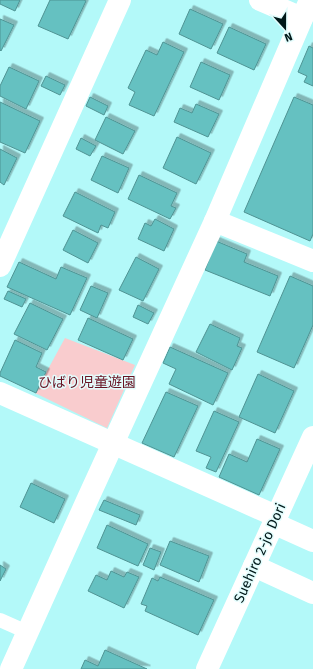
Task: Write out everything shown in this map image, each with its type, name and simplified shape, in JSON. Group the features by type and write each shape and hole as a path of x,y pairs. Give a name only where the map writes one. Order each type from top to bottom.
{"street":[{"path":"0,266 120,0"},
{"path":"11,669 215,221 306,9 260,0"},
{"path":"215,221 313,261"},
{"path":"0,393 113,443 274,520 313,541"},
{"name":"Suehiro 2-jo Dori","path":"207,669 313,437"},
{"path":"254,566 313,593"}],"lane":[{"path":"0,620 28,632"}],"green space":[{"name":"ひばり児童遊園","path":"65,338 135,365 107,428 35,393"}],"building":[{"path":"0,0 20,0 15,11 0,4"},
{"path":"50,0 86,1 68,39 38,26"},
{"path":"190,9 223,24 211,49 179,34"},
{"path":"0,19 14,25 1,51 0,50"},
{"path":"229,27 266,44 254,70 217,53"},
{"path":"163,42 184,52 154,116 129,105 135,92 128,88 146,50 157,55"},
{"path":"309,46 313,48 313,86 304,82 307,76 298,72"},
{"path":"201,62 230,75 219,100 190,87"},
{"path":"9,67 39,81 26,109 0,96 0,86"},
{"path":"46,76 65,85 60,95 41,86"},
{"path":"90,97 108,106 104,115 86,106"},
{"path":"294,97 313,105 313,234 310,241 244,212"},
{"path":"0,102 40,121 25,153 0,142"},
{"path":"196,104 219,114 208,137 174,122 180,108 192,113"},
{"path":"106,117 135,131 123,154 95,140"},
{"path":"177,137 211,153 196,184 163,168"},
{"path":"81,138 96,146 90,156 76,149"},
{"path":"0,149 17,158 4,185 0,182"},
{"path":"102,156 129,168 118,193 91,180"},
{"path":"139,175 177,193 171,206 176,208 170,219 128,199"},
{"path":"75,192 115,212 108,228 101,225 98,233 63,216"},
{"path":"155,219 174,229 164,251 138,239 145,223 151,226"},
{"path":"73,230 98,243 88,263 63,250"},
{"path":"216,241 247,254 244,262 278,276 270,296 205,270"},
{"path":"136,257 159,269 143,301 119,290"},
{"path":"19,262 56,279 61,267 87,278 70,315 7,287"},
{"path":"290,276 313,286 313,325 294,368 257,352"},
{"path":"91,286 108,293 97,318 80,310"},
{"path":"8,291 26,299 22,307 4,299"},
{"path":"30,303 63,319 47,350 14,334"},
{"path":"138,305 154,313 148,324 133,317"},
{"path":"88,318 133,339 123,360 78,340"},
{"path":"210,324 240,338 237,346 242,348 232,370 196,352"},
{"path":"15,340 42,353 36,367 46,372 36,393 0,376"},
{"path":"170,347 228,373 213,405 169,384 176,369 163,363"},
{"path":"258,374 294,391 275,433 239,417"},
{"path":"166,392 198,406 174,457 142,443"},
{"path":"214,411 239,422 216,472 206,468 211,457 196,451"},
{"path":"257,439 280,449 259,495 219,477 229,454 247,462"},
{"path":"31,483 65,499 54,523 20,507"},
{"path":"104,500 140,515 136,525 99,510"},
{"path":"107,525 148,544 138,566 97,548"},
{"path":"170,541 209,556 199,582 160,565"},
{"path":"150,548 161,552 154,570 143,565"},
{"path":"0,565 6,569 0,581"},
{"path":"111,571 124,577 127,572 139,577 124,608 88,591 96,575 107,580"},
{"path":"160,577 214,600 198,635 145,611 147,606 141,604 152,578 158,581"},
{"path":"105,650 147,669 81,669 85,660 98,666"}]}
